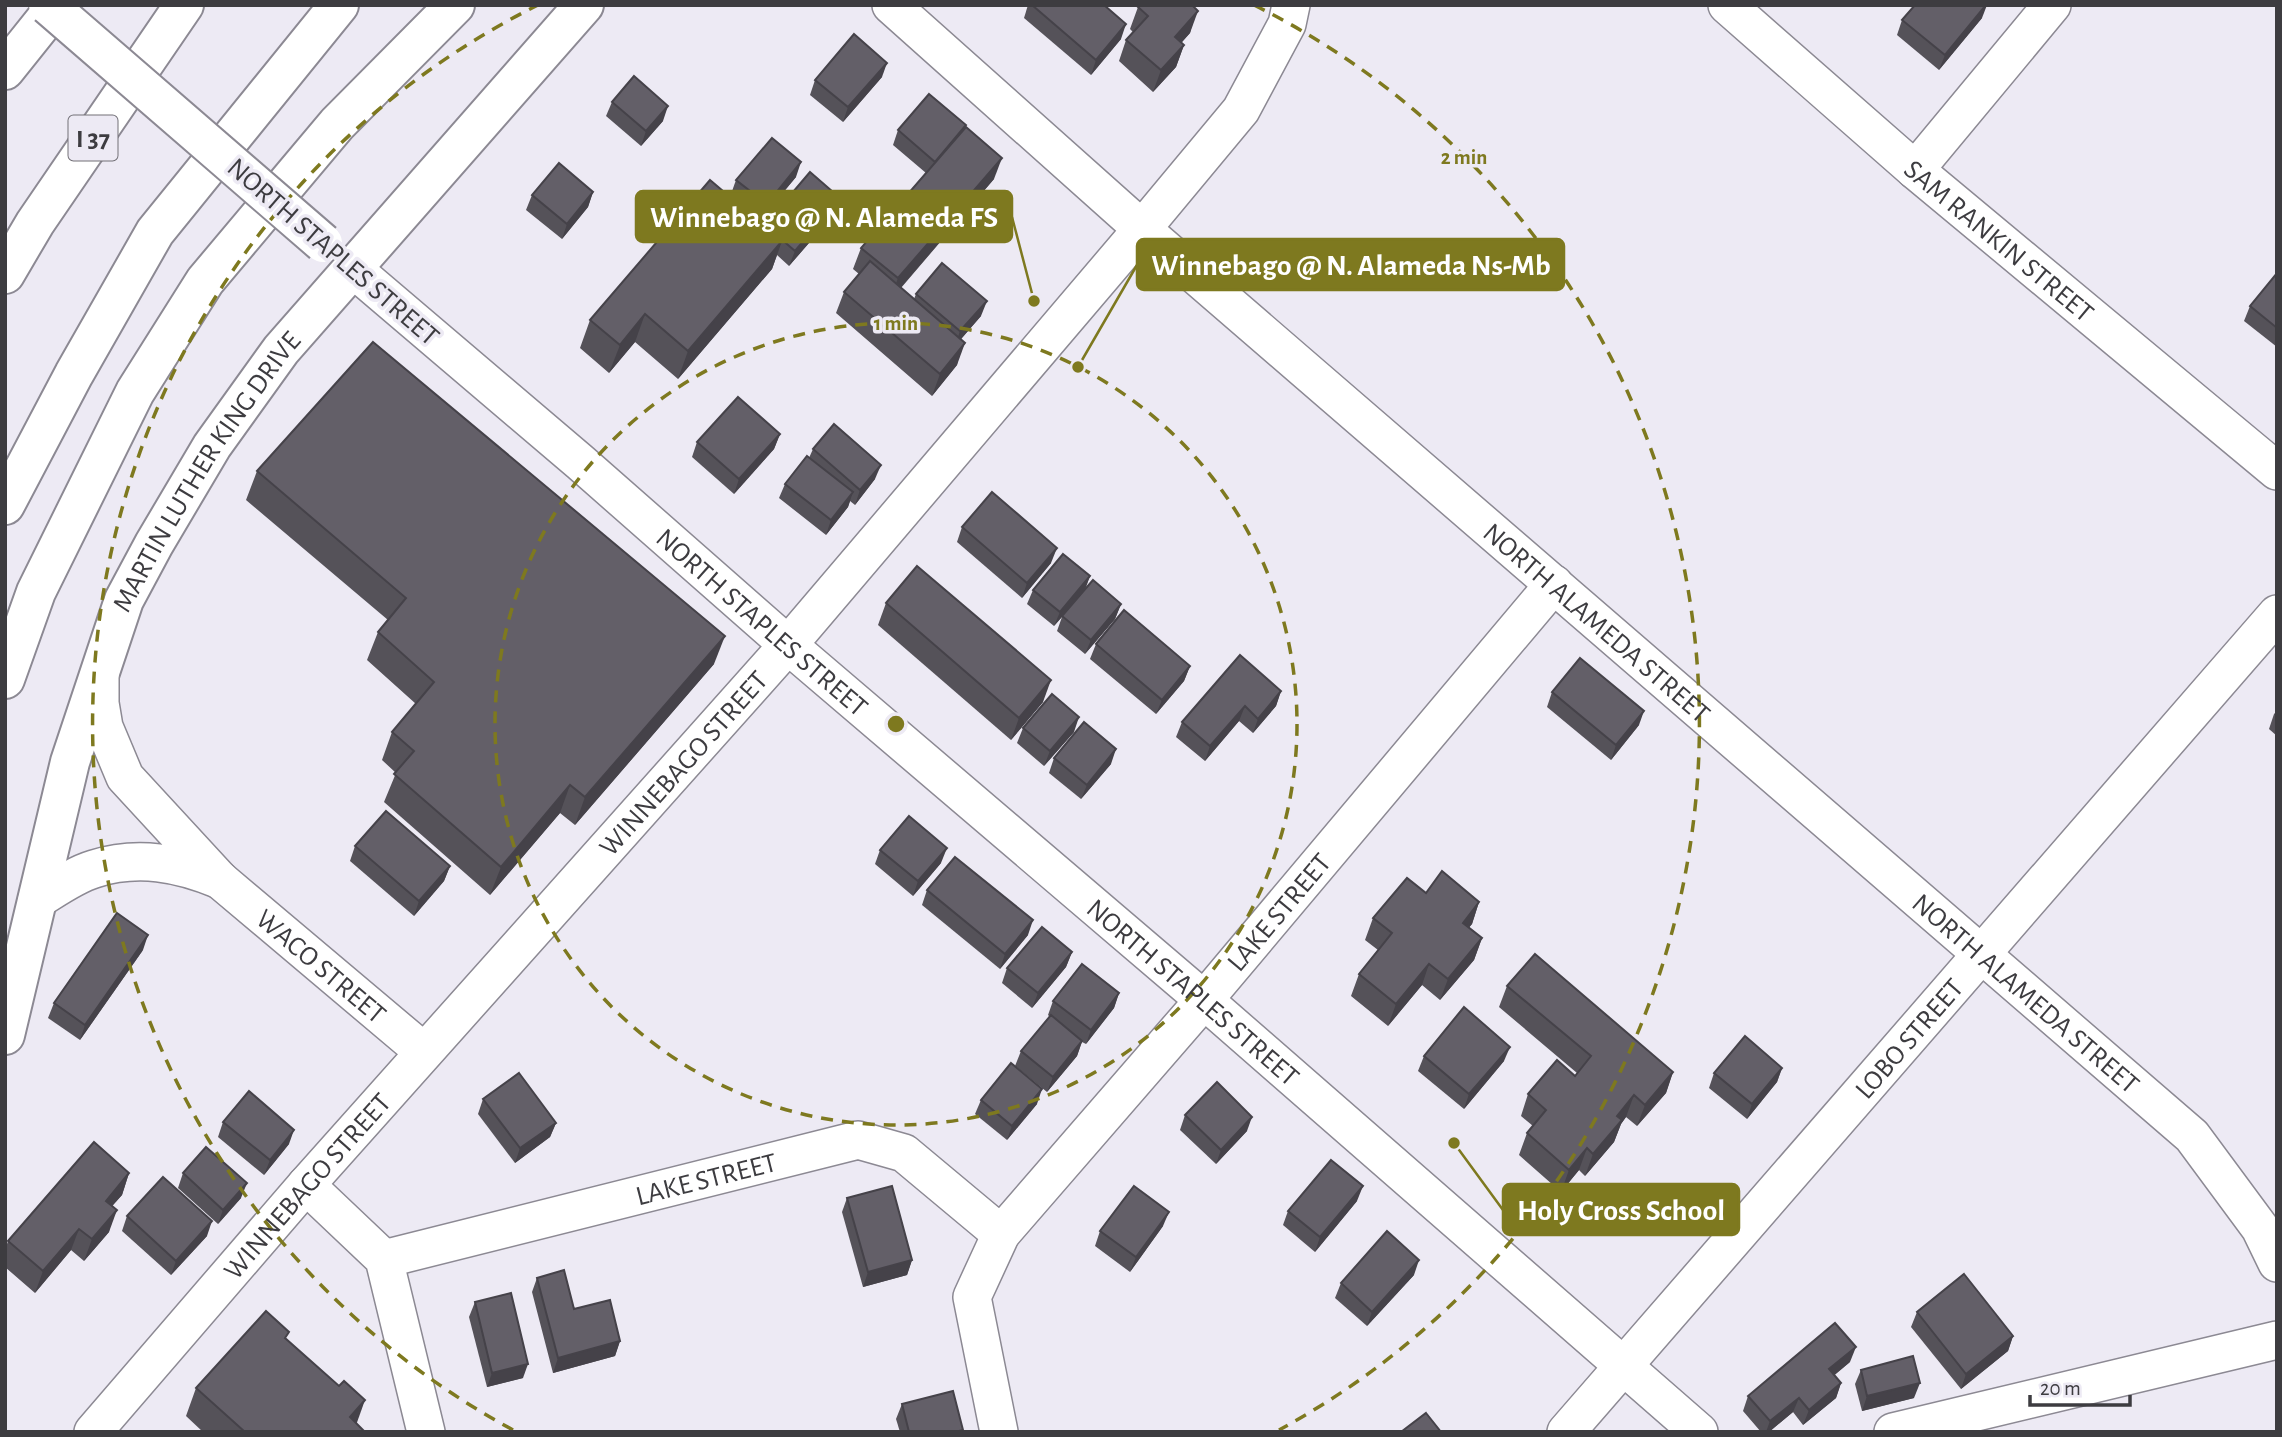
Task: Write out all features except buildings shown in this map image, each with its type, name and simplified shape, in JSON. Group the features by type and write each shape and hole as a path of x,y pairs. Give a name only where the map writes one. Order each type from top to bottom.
{"main road":[{"name":"NORTH STAPLES STREET","path":"48,5 352,268"},
{"path":"5,70 57,5"},
{"name":"I 37","path":"5,274 35,223 184,5"},
{"path":"5,505 74,374 155,232 339,5"},
{"path":"5,679 36,593 135,392 205,281 441,5"},
{"path":"337,124 456,5"},
{"name":"MARTIN LUTHER KING DRIVE","path":"5,1035 70,762 124,600 153,544 212,446 281,350 584,5"}],"street":[{"name":"NORTH ALAMEDA STREET","path":"891,5 1142,229 2192,1136 2260,1228 2277,1263"},
{"name":"WINNEBAGO STREET","path":"93,1432 306,1185 788,645 1142,229 1241,110 1287,24 1291,5"},
{"name":"SAM RANKIN STREET","path":"1727,5 1915,170 2277,471"},
{"path":"1915,170 2052,5"},
{"name":"NORTH STAPLES STREET","path":"352,268 1204,1000 1699,1432"},
{"name":"LAKE STREET","path":"999,1432 972,1297 1001,1234 1204,1000 1554,584"},
{"name":"LOBO STREET","path":"1566,1432 2277,614"},
{"name":"WACO STREET","path":"100,672 100,703 104,727 125,777 220,880 424,1052"},
{"name":"WACO STREET","path":"37,900 93,869 116,864 171,863 220,880"},
{"name":"LAKE STREET","path":"384,1259 858,1140 904,1153 1001,1234"},
{"path":"306,1185 384,1259 426,1432"},
{"path":"1893,1432 2277,1340"}],"place":[{"name":"Winnebago @ N. Alameda FS","path":"1034,301"},
{"name":"Winnebago @ N. Alameda Ns-Mb","path":"1078,367"},
{"name":"Holy Cross School","path":"1454,1143"}]}
